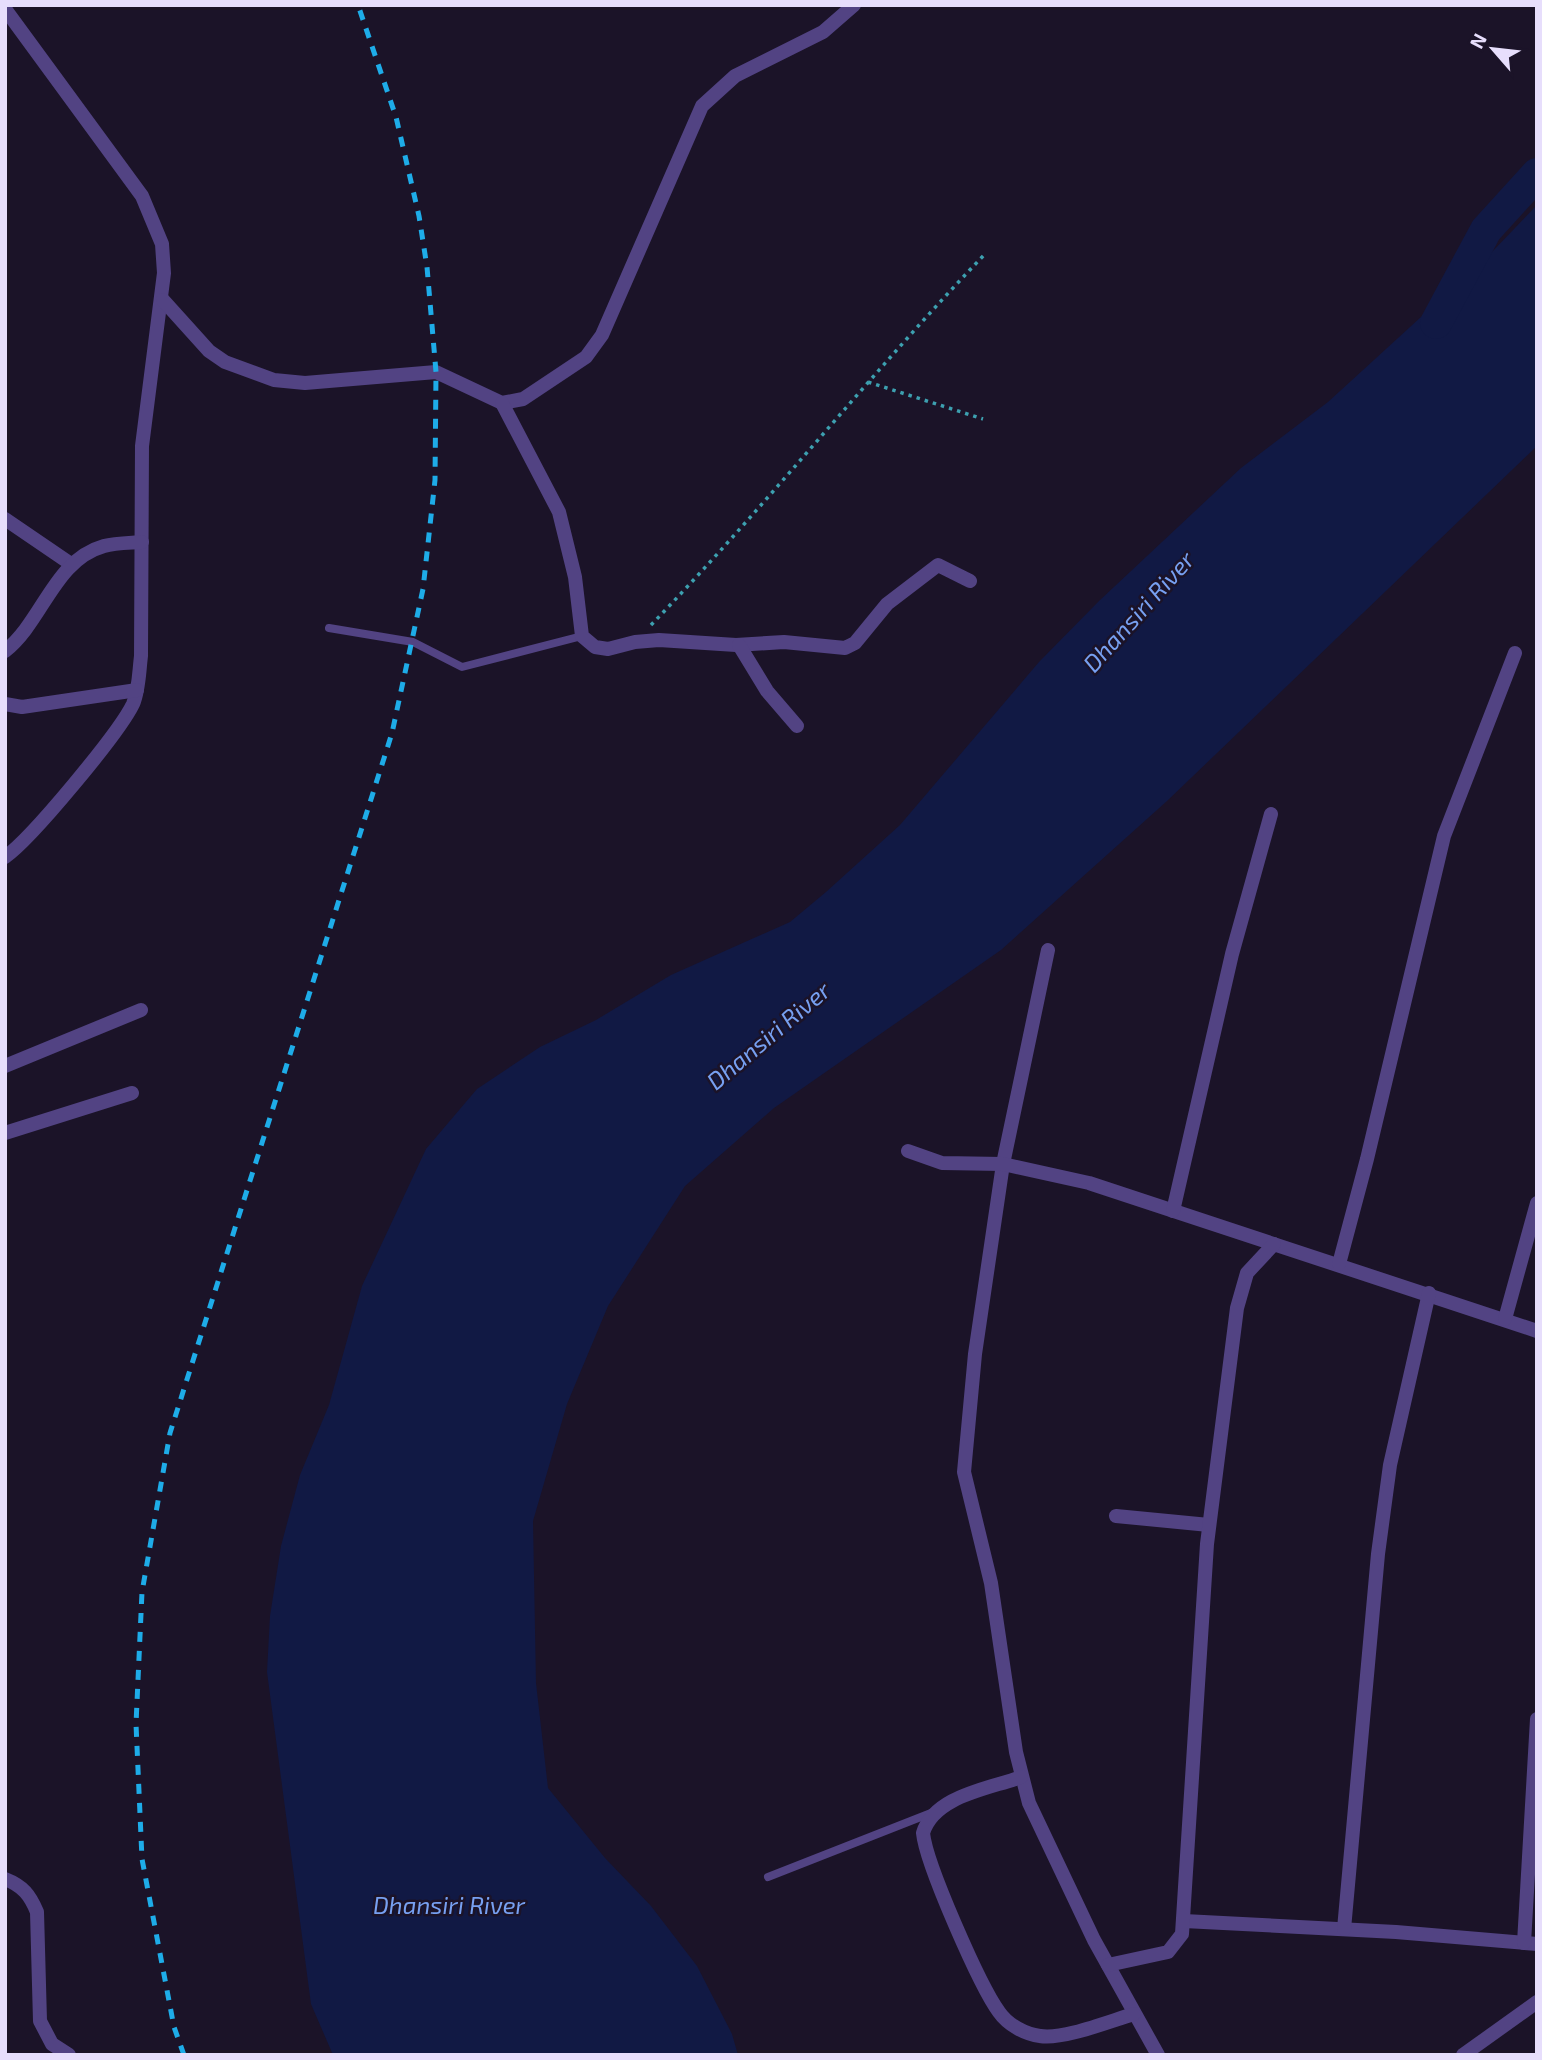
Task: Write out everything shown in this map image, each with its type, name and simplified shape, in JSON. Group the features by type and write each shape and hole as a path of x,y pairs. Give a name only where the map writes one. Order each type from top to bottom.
{"street":[{"path":"163,300 209,351 225,362 274,380 305,383 436,372 502,403 523,399 586,357 595,347 702,106 735,76 823,32 854,5"},
{"path":"5,9 142,196 162,244 163,300 142,446 141,656 137,690 133,704 116,729 59,800 5,857"},
{"path":"502,403 559,512 575,577 582,636 595,648 608,649 635,642 659,640 739,645 784,642 845,648 855,643 887,604 938,565 970,580"},
{"path":"5,519 71,564"},
{"path":"5,651 27,629 71,564 79,557 106,545 142,542"},
{"path":"739,645 767,691 797,726"},
{"path":"1339,1264 1367,1159 1444,836 1516,653"},
{"path":"5,704 22,707 137,690"},
{"path":"1173,1211 1232,954 1271,814"},
{"path":"1048,950 1003,1164 975,1354 964,1472 991,1583 1021,1777 1044,1836 1108,1965 1158,2055"},
{"path":"5,1066 141,1010"},
{"path":"5,1133 132,1093"},
{"path":"908,1151 942,1163 1003,1164 1089,1183 1429,1293 1537,1331"},
{"path":"1504,1319 1537,1203"},
{"path":"1108,1965 1168,1952 1177,1944 1184,1921 1187,1824 1209,1525 1241,1287 1256,1260 1274,1244"},
{"path":"1344,1929 1378,1554 1388,1478 1429,1293"},
{"path":"1116,1516 1209,1525"},
{"path":"1184,1921 1344,1929 1530,1943 1537,1719"},
{"path":"1021,1777 949,1802 934,1812 926,1824 924,1842 985,1985 1004,2018 1013,2025 1044,2037 1135,2014"},
{"path":"5,1879 30,1895 37,1912 40,2021 52,2044 69,2055"},
{"path":"1463,2055 1537,2002"}],"lane":[{"path":"329,628 413,642 463,667 582,636"},
{"path":"768,1877 934,1812"}],"path":[{"path":"635,642 718,556 868,382 985,254"},
{"path":"868,382 984,419"}],"water":[{"name":"Dhansiri River","path":"1537,205 1537,446 1167,801 1001,950 774,1108 685,1186 608,1306 567,1404 533,1521 536,1683 548,1788 605,1858 651,1906 697,1966 732,2034 738,2055 333,2055 311,2004 267,1672 270,1616 281,1546 300,1475 329,1405 362,1286 426,1149 477,1089 540,1047 596,1020 671,975 790,922 826,892 900,825 1039,662 1099,601 1241,468 1328,402 1491,253"}],"waterway":[{"name":"Dhansiri River","path":"1436,323 1486,230 1537,174"}],"railway":[{"path":"184,2055 174,2027 142,1859 136,1724 142,1592 170,1433 392,733 423,589 435,480 436,372 427,267 419,216 396,117 358,5"}]}
